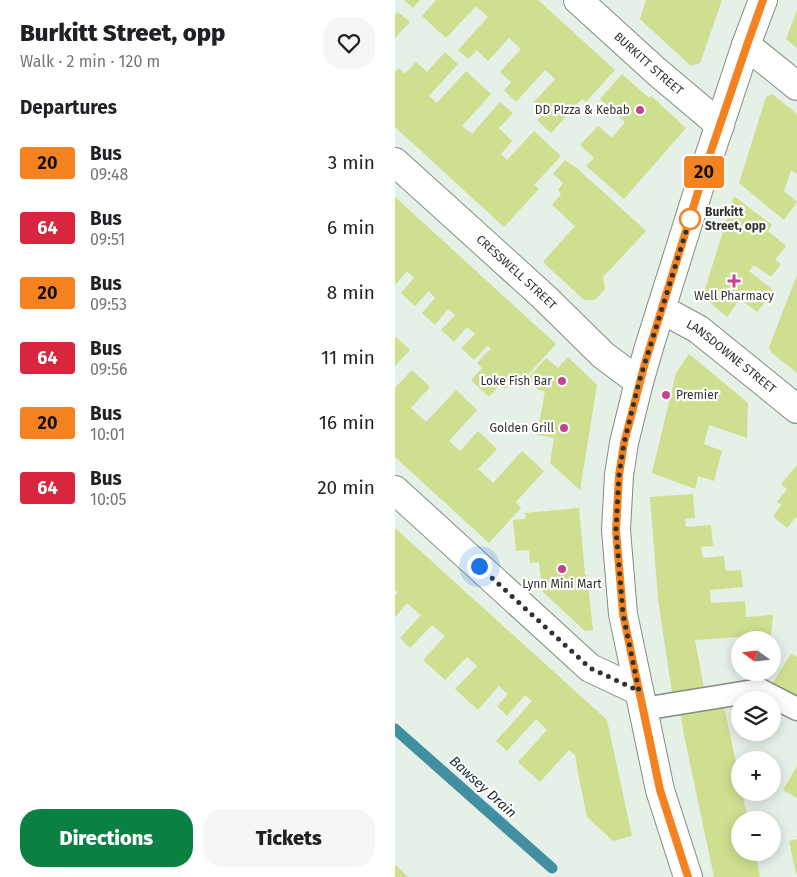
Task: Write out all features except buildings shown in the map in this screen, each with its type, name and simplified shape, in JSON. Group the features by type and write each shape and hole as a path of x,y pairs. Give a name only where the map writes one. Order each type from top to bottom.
{"street":[{"name":"BURKITT STREET","path":"579,0 720,125"},
{"path":"688,877 660,790 623,614 616,530 619,475 624,443 639,382 720,125 763,0"},
{"path":"747,45 797,86"},
{"name":"CRESSWELL STREET","path":"395,162 544,297 603,354 639,382"},
{"name":"LANSDOWNE STREET","path":"661,310 698,329 797,409"},
{"path":"395,490 590,668 641,700"},
{"path":"660,790 669,877"}],"lane":[{"path":"641,700 760,690 797,709"}],"waterway":[{"name":"Bawsey Drain","path":"395,729 552,868"}],"bus line":[{"name":"20","path":"688,877 660,790 623,614 616,530 619,475 624,443 639,382 706,166 763,0"}],"place":[{"name":"DD PIzza & Kebab","path":"640,110"},
{"name":"Burkitt Street, opp","path":"690,219"},
{"name":"Well Pharmacy","path":"734,281"},
{"name":"Loke Fish Bar","path":"562,381"},
{"name":"Premier","path":"666,395"},
{"name":"Golden Grill","path":"564,428"},
{"name":"Lynn Mini Mart","path":"562,569"}],"route":[{"path":"479,566 590,668 639,691 623,614 616,530 619,475 624,443 639,382 690,219"}]}
